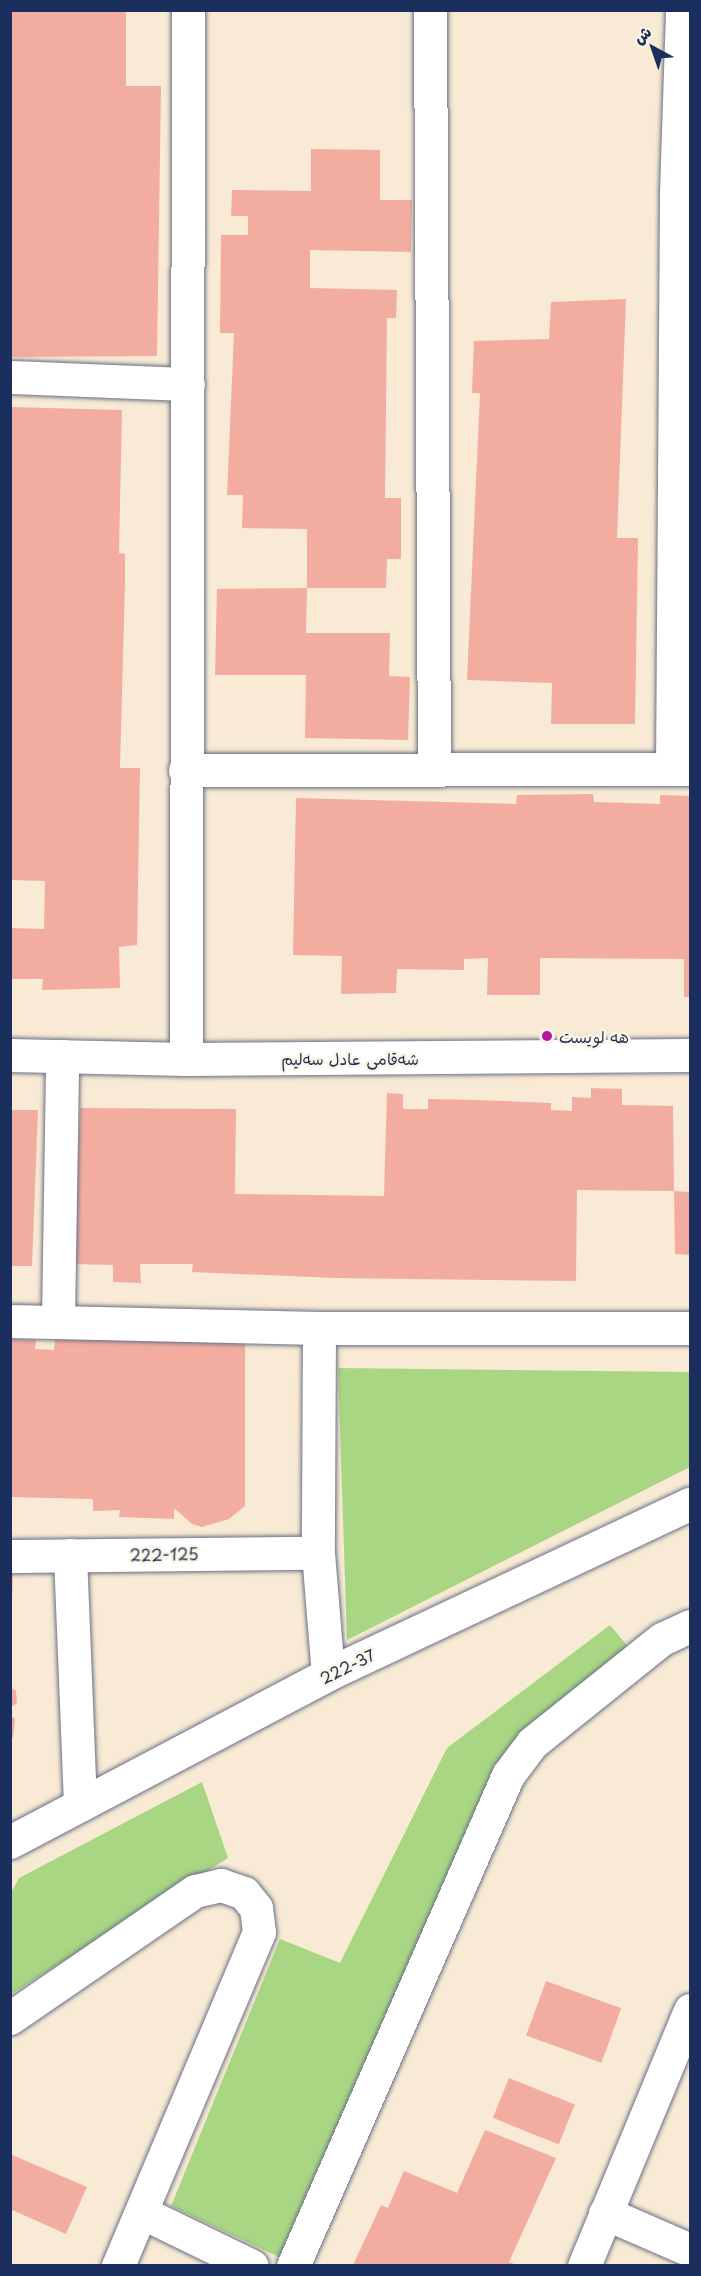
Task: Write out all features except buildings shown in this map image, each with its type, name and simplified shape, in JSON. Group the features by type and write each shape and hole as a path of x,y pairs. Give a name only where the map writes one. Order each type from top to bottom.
{"street":[{"path":"186,1059 185,770 189,10"},
{"path":"430,10 434,770"},
{"path":"185,770 681,769 682,10"},
{"path":"10,377 188,384"},
{"name":"شەقامی عادل سەلیم","path":"10,1055 186,1059 690,1055"},
{"path":"58,1322 62,1056"},
{"path":"10,1321 319,1328 690,1329"},
{"path":"319,1328 318,1553 328,1674"},
{"name":"222-37","path":"10,1842 328,1674 690,1504"},
{"name":"222-125","path":"10,1556 318,1553"},
{"path":"70,1555 80,1804"},
{"path":"293,2265 508,1775 532,1743 662,1639 690,1626"},
{"path":"10,2018 195,1891 221,1885 244,1893 256,1908 259,1932 118,2265"},
{"path":"584,2265 690,2012"},
{"path":"141,2212 252,2265"},
{"path":"605,2213 690,2250"}],"green space":[{"path":"338,1368 690,1372 690,1467 347,1640"},
{"path":"610,1625 630,1649 494,1767 281,2258 171,2206 280,1939 340,1963 447,1748"},
{"path":"202,1782 228,1858 11,1994 10,1895 19,1878"}],"place":[{"name":"هه لويست","path":"547,1036"}]}
